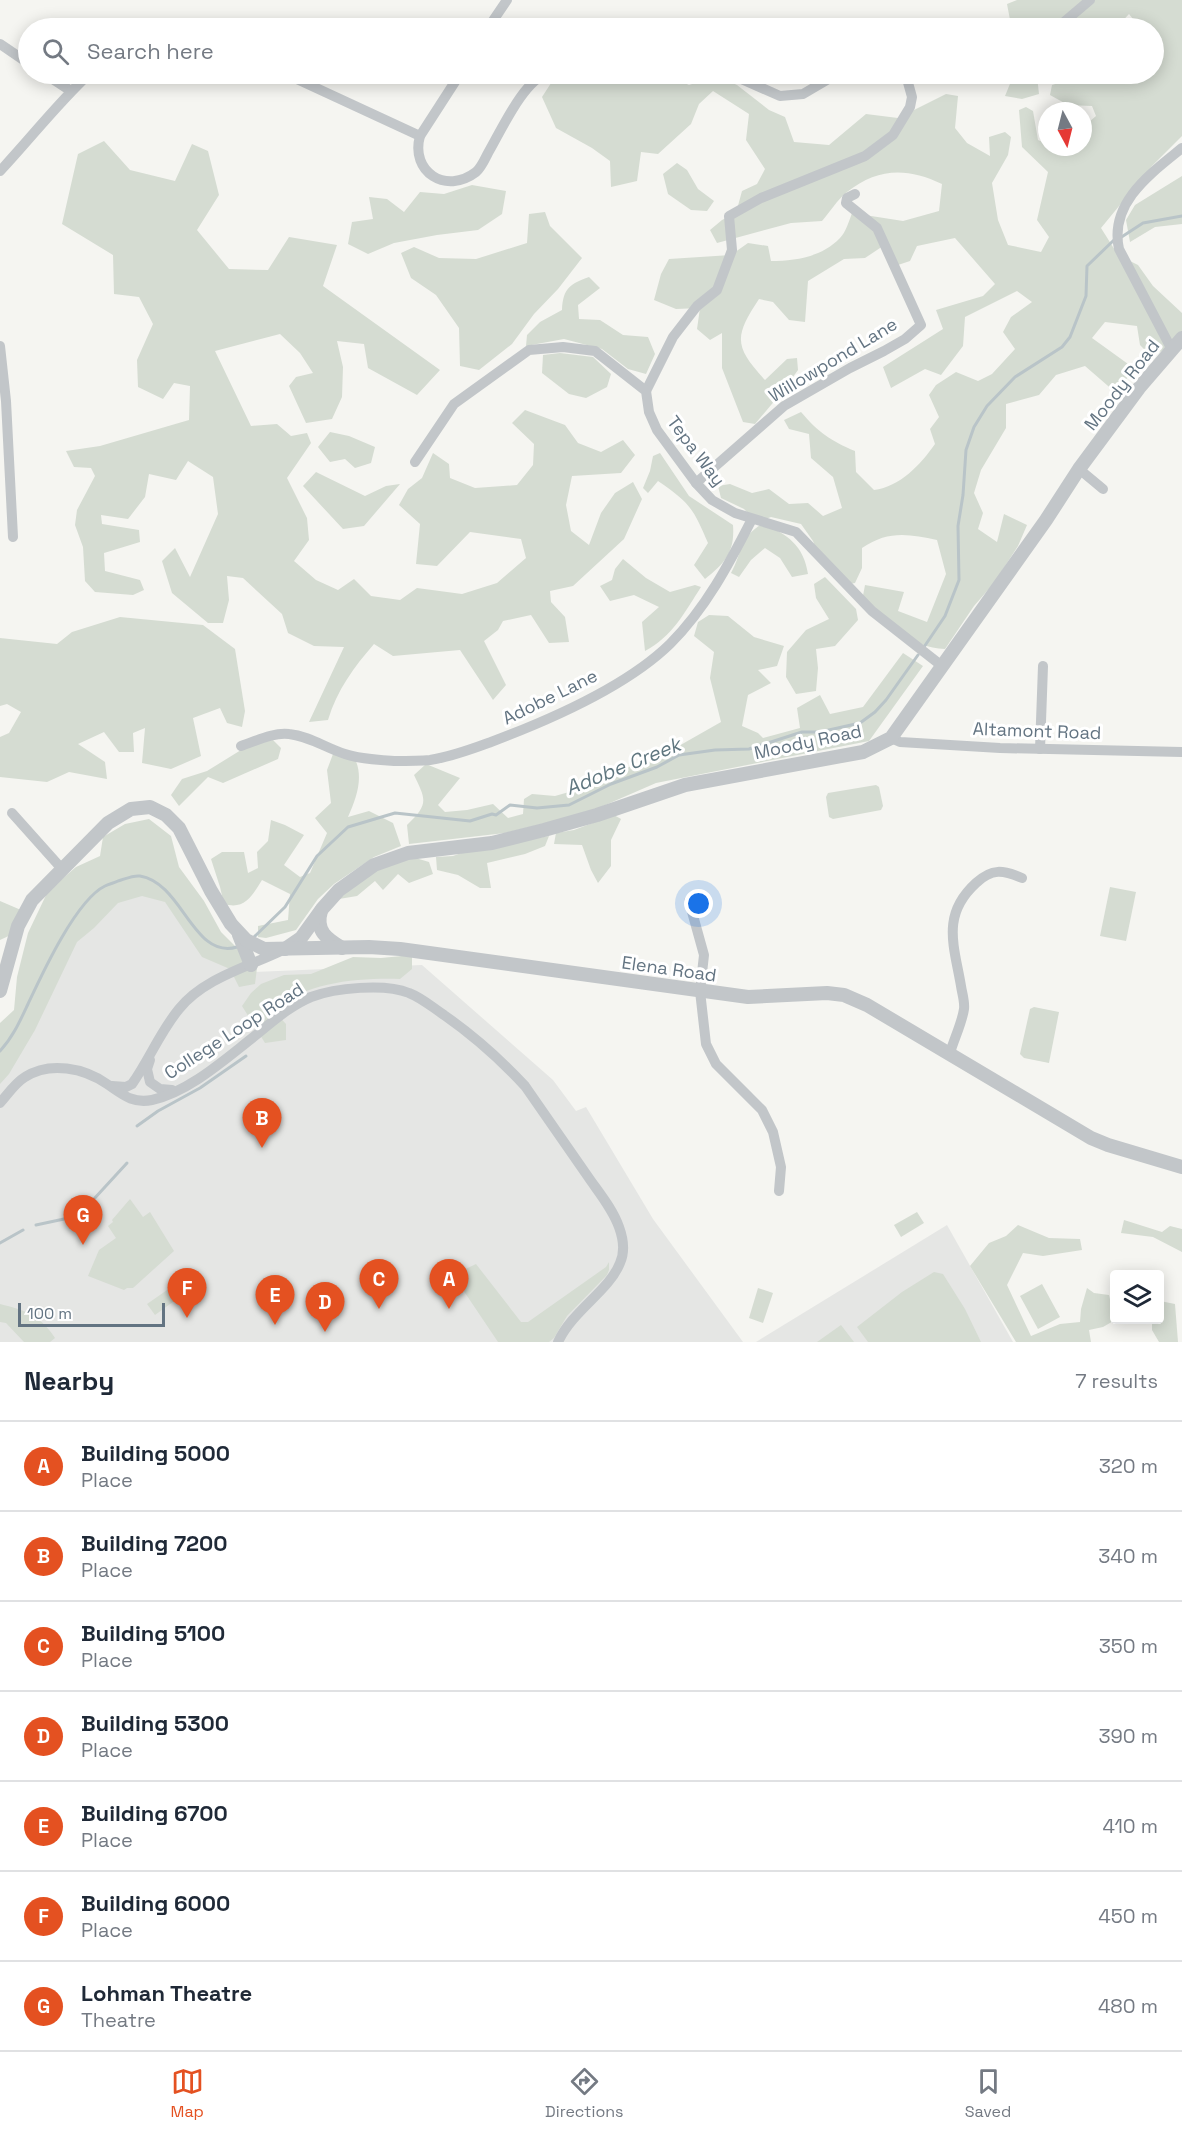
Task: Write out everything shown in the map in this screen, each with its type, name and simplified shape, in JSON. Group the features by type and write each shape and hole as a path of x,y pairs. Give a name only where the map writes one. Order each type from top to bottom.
{"street":[{"path":"495,18 507,0"},
{"path":"1069,18 1090,0"},
{"path":"0,44 18,56"},
{"path":"60,84 71,91"},
{"path":"0,171 78,84"},
{"path":"308,84 420,136"},
{"path":"454,84 420,136 417,147 426,171 440,181 458,182 478,171 525,91 532,84"},
{"path":"753,84 780,96 803,94 820,84"},
{"path":"415,462 454,404 529,350 563,347 595,351 646,391 673,337 697,306 717,290 732,250 729,216 761,198 865,156 893,135 910,107 912,96 908,84"},
{"path":"1172,350 1119,249 1116,235 1123,205 1150,174 1182,148"},
{"name":"Willowpond Lane","path":"696,483 784,406 895,345 921,325 877,228 863,214 846,203 847,198 855,194"},
{"name":"Moody Road","path":"283,950 301,938 339,890 374,865 408,853 492,843 544,830 685,785 863,752 891,738 1046,520 1079,468 1139,388 1182,339"},
{"path":"0,346 6,401 13,537"},
{"name":"Tepa Way","path":"646,391 649,412 657,430 696,483 712,500 735,513 796,532 872,611 942,666"},
{"path":"1079,468 1103,489"},
{"name":"Adobe Lane","path":"241,746 268,736 288,733 346,755 394,761 431,760 473,749 549,719 604,690 640,667 669,644 694,616 720,580 752,519"},
{"path":"1040,749 1043,666"},
{"name":"Altamont Road","path":"891,738 900,741 1040,749 1182,752"},
{"path":"0,991 13,941 24,912 32,900 108,823 124,812 140,807 159,810 173,820 211,891 239,933 256,947 273,951 283,950"},
{"path":"12,813 62,869"},
{"path":"950,1053 965,1008 953,939 952,921 957,906 978,881 994,872 1004,871 1022,878"},
{"path":"689,901 704,955 700,991 706,1044 716,1064 762,1110 773,1132 781,1167 779,1191"},
{"path":"322,909 319,923 322,931 328,939 342,948"},
{"path":"239,933 251,965"},
{"name":"Elena Road","path":"107,1084 119,1088 129,1086 180,1008 213,981 283,950 369,947 423,952 748,997 827,993 844,995 867,1005 950,1053 1091,1138 1182,1167"},
{"name":"College Loop Road","path":"0,1103 21,1080 43,1070 69,1069 83,1072 107,1084 122,1095 139,1101 157,1098 176,1090 215,1067 287,1011 310,998 336,991 396,989 420,999 479,1041 525,1086 606,1203 619,1227 623,1244 620,1263 614,1275 567,1326 558,1342"},
{"name":"Elena Road","path":"152,1053 147,1069 150,1082 160,1089 176,1090"}],"shaded area":[{"path":"1017,0 1182,0 1182,136 1152,166 1101,228 1118,255 1138,265 1153,286 1182,313 1182,338 1152,357 1140,345 1137,326 1105,322 1092,338 1135,369 1115,392 1085,366 1056,375 1039,395 1006,404 1006,428 981,470 974,493 983,513 978,529 997,542 1004,514 1027,525 1018,546 994,583 974,606 945,649 933,648 900,633 862,601 865,585 904,592 898,611 927,622 946,574 937,540 899,535 872,542 862,548 862,568 855,583 845,585 819,557 813,541 801,524 771,517 757,522 744,509 721,498 718,486 730,484 752,493 769,489 789,504 808,503 823,516 842,508 833,477 811,458 809,434 789,429 784,420 801,412 825,435 855,451 856,472 874,490 893,484 916,467 935,444 930,429 939,417 929,395 936,385 956,372 978,381 992,374 1015,349 1003,332 1011,317 1032,302 1017,291 965,317 963,346 941,375 925,369 891,388 883,367 943,329 936,310 983,296 995,284 955,238 917,246 910,261 898,265 883,246 865,258 844,259 808,281 805,322 789,320 773,302 759,299 742,332 741,341 747,358 765,380 787,359 797,358 798,370 755,424 743,422 722,368 722,333 710,340 697,329 700,308 676,309 654,300 661,274 669,259 731,255 748,243 768,246 771,261 808,257 825,250 840,238 846,230 852,213 903,221 939,211 942,184 917,175 881,174 858,184 847,192 822,221 791,223 717,243 710,230 722,220 736,213 742,191 757,184 765,169 746,140 749,114 713,91 699,104 691,124 658,154 641,152 637,181 611,187 610,161 556,128 542,97 550,84 735,84 769,110 785,117 794,142 829,145 866,114 898,118 946,94 958,96 955,128 967,143 990,156 989,137 1005,132 1011,137 1008,155 992,183 998,220 1008,245 1041,252 1049,237 1037,220 1048,172 1022,147 1019,110 1026,107 1033,111 1038,156 1092,156 1092,119 1096,116 1092,102 1063,102 1050,95 1052,85 1164,84 1164,18 1132,18 1129,14 1125,18 1010,18 1007,4"},
{"path":"1010,84 1038,84 1039,94 1022,99 1005,96"},
{"path":"104,141 130,170 175,181 192,144 208,151 219,195 197,230 229,269 268,270 289,237 337,245 323,286 440,370 417,395 368,368 364,344 337,341 343,367 342,397 332,419 306,423 289,386 296,377 313,373 300,353 280,334 215,351 251,426 277,424 291,436 307,433 311,443 287,478 307,518 309,540 294,561 316,580 338,590 354,579 371,596 400,600 417,588 462,594 497,583 526,558 521,539 470,532 437,566 416,564 420,524 399,505 408,489 422,478 433,453 449,464 450,478 475,488 517,485 533,465 534,444 512,423 525,410 565,425 578,443 601,452 623,440 635,455 621,473 572,476 566,505 571,531 589,545 601,513 615,493 633,482 642,499 624,539 573,586 550,591 551,602 565,617 569,642 549,643 531,615 503,621 498,630 484,641 506,685 493,700 460,650 393,656 374,644 347,679 328,720 309,722 344,647 314,646 288,633 282,614 243,578 227,576 229,600 223,623 208,623 172,593 162,561 175,548 190,577 218,514 213,477 188,461 176,480 149,474 145,497 128,519 101,515 102,524 139,530 140,542 104,553 105,571 140,580 144,590 133,595 95,592 85,581 83,547 75,525 77,510 95,476 91,468 74,467 66,451 100,446 189,420 190,386 174,383 163,399 138,387 137,360 153,324 139,297 114,294 113,255 62,224 78,154"},
{"path":"677,163 687,170 698,189 714,201 707,211 691,210 668,194 663,174"},
{"path":"1182,176 1182,224 1155,227 1130,242 1126,220 1135,205"},
{"path":"472,185 506,191 502,214 478,230 394,243 368,254 348,244 352,222 373,219 369,197 387,199 404,212 420,192 444,194"},
{"path":"545,212 550,226 582,258 558,289 534,314 512,344 479,370 460,366 459,328 436,295 411,278 401,253 414,247 439,258 476,259 527,243 529,214"},
{"path":"589,277 600,288 578,305 579,319 600,320 623,335 648,337 655,354 646,374 628,369 602,349 564,339 526,346 527,335 540,322 562,310 564,297 569,288"},
{"path":"560,353 593,357 611,374 607,387 586,398 569,394 542,373 543,355"},
{"path":"330,432 349,436 375,447 371,463 355,468 345,459 330,462 318,447"},
{"path":"660,453 689,496 733,525 732,543 727,556 705,579 694,565 708,543 694,514 684,501 658,481 648,493 643,488 653,456"},
{"path":"316,472 365,496 386,486 400,484 364,526 343,529 303,486"},
{"path":"762,524 793,542 803,556 808,574 792,577 780,558 765,548 751,560 739,577 731,573 745,540"},
{"path":"623,559 646,578 670,592 695,585 701,587 683,615 663,639 645,651 642,622 659,607 634,595 610,601 600,586 612,580 615,569"},
{"path":"825,577 856,609 858,620 835,646 816,649 818,668 816,691 796,694 786,677 787,652 806,630 829,619 816,598 814,584"},
{"path":"709,615 728,616 754,637 784,646 777,666 758,670 771,683 748,695 742,726 758,733 763,738 800,728 797,708 820,695 830,714 863,707 903,653 923,666 869,741 656,783 587,813 505,833 409,844 407,825 419,812 423,802 421,790 414,775 426,764 460,778 438,805 445,812 493,804 508,818 523,814 524,799 532,794 555,796 569,792 599,774 650,760 721,722 710,678 714,652 694,636 698,622"},
{"path":"120,617 203,625 235,649 245,711 242,727 227,723 220,708 193,718 201,756 171,769 142,763 145,728 133,733 134,752 119,752 104,732 78,744 105,762 107,779 69,772 47,782 0,777 0,737 9,733 21,712 7,704 0,706 0,638 57,644 72,632"},
{"path":"267,734 281,748 278,759 223,783 208,777 179,806 171,795 182,779 207,771"},
{"path":"333,754 355,759 358,766 358,788 348,817 369,811 393,823 401,846 374,857 334,884 318,899 296,930 266,938 258,937 258,926 288,920 290,894 262,880 243,903 224,904 211,859 222,852 244,852 248,873 258,868 257,852 268,841 271,820 304,835 284,865 300,877 310,873 327,833 315,818 331,803 327,770"},
{"path":"876,785 879,787 883,806 881,810 833,819 829,817 826,797 828,793"},
{"path":"614,815 621,819 611,840 611,866 598,883 582,845 554,844 556,833 574,830"},
{"path":"149,819 171,836 179,867 204,901 221,932 257,968 255,984 239,987 230,969 202,957 165,902 142,896 118,903 77,942 35,1030 9,1074 0,1084 0,1023 14,1010 17,977 28,933 48,891 76,867 100,856 103,837 125,824"},
{"path":"549,836 545,846 525,854 487,863 491,888 480,888 458,875 437,870 436,857 453,856 470,850"},
{"path":"409,856 429,862 433,874 409,883 398,874 383,890 375,881 357,896 339,899 380,866"},
{"path":"144,885 253,972 422,965 553,1080 576,1111 586,1107 653,1219 743,1342 0,1342 0,1066 85,914"},
{"path":"1110,887 1136,892 1126,941 1100,936"},
{"path":"0,901 21,910 15,933 0,940"},
{"path":"412,955 412,969 400,979 367,979 333,984 301,993 273,1010 286,1024 286,1040 265,1043 242,1006 261,984 284,975 311,974 353,957 381,958"},
{"path":"1034,1007 1059,1012 1049,1063 1024,1058 1020,1054 1030,1009"},
{"path":"130,1199 143,1217 150,1212 174,1251 133,1288 124,1290 88,1276 99,1250 116,1238 108,1226"},
{"path":"917,1212 924,1223 901,1237 894,1225"},
{"path":"1124,1220 1162,1232 1170,1226 1182,1229 1182,1252 1153,1237 1121,1233"},
{"path":"947,1225 1013,1342 756,1342"},
{"path":"1018,1225 1049,1238 1080,1239 1082,1250 1043,1256 1023,1253 1007,1285 1031,1336 1060,1324 1080,1322 1087,1288 1094,1293 1109,1295 1110,1323 1089,1330 1091,1342 1016,1342 970,1266 989,1243 1006,1236"},
{"path":"609,1262 607,1275 567,1316 554,1338 549,1342 498,1342 453,1275 476,1264 521,1322 528,1322 606,1267"},
{"path":"934,1272 943,1274 965,1309 981,1342 868,1342 857,1327 902,1292"},
{"path":"1042,1284 1060,1317 1038,1329 1020,1296"},
{"path":"170,1288 177,1299 155,1315 147,1304"},
{"path":"758,1288 773,1293 763,1323 749,1318"},
{"path":"1164,1302 1175,1304 1178,1342 1159,1342 1152,1330 1152,1324 1164,1324"},
{"path":"0,1304 32,1315 50,1330 55,1338 50,1342 24,1342 6,1323 0,1322"},
{"path":"841,1325 854,1342 817,1342"}],"waterway":[{"name":"Adobe Creek","path":"1120,238 1143,223 1182,216"},
{"name":"Adobe Creek","path":"924,647 945,616 959,580 958,526 966,450 974,427 987,406 1015,377 1062,347 1070,337 1086,296 1087,266 1114,240"},
{"name":"Adobe Creek","path":"254,937 285,907 317,856 348,827 395,813 470,821 492,814 496,815 510,805 537,808 569,805 611,784 657,767 679,755 715,750 749,749 802,732 820,732 860,723 886,700 918,655"},
{"name":"Adobe Creek","path":"0,1051 16,1029 61,939 83,906 107,885 137,876 155,882 167,892 198,932 209,942 222,948 237,947"},
{"path":"137,1126 158,1111 200,1088 246,1056"},
{"path":"76,1212 93,1200 127,1163"},
{"path":"36,1225 64,1219"},
{"path":"0,1243 23,1230"}],"place":[{"name":"Building 7200","path":"262,1148"},
{"name":"Lohman Theatre","path":"83,1245"},
{"name":"Building 5100","path":"379,1309"},
{"name":"Building 5000","path":"449,1309"},
{"name":"Building 6000","path":"187,1318"},
{"name":"Building 6700","path":"275,1325"},
{"name":"Building 5300","path":"325,1332"}]}
